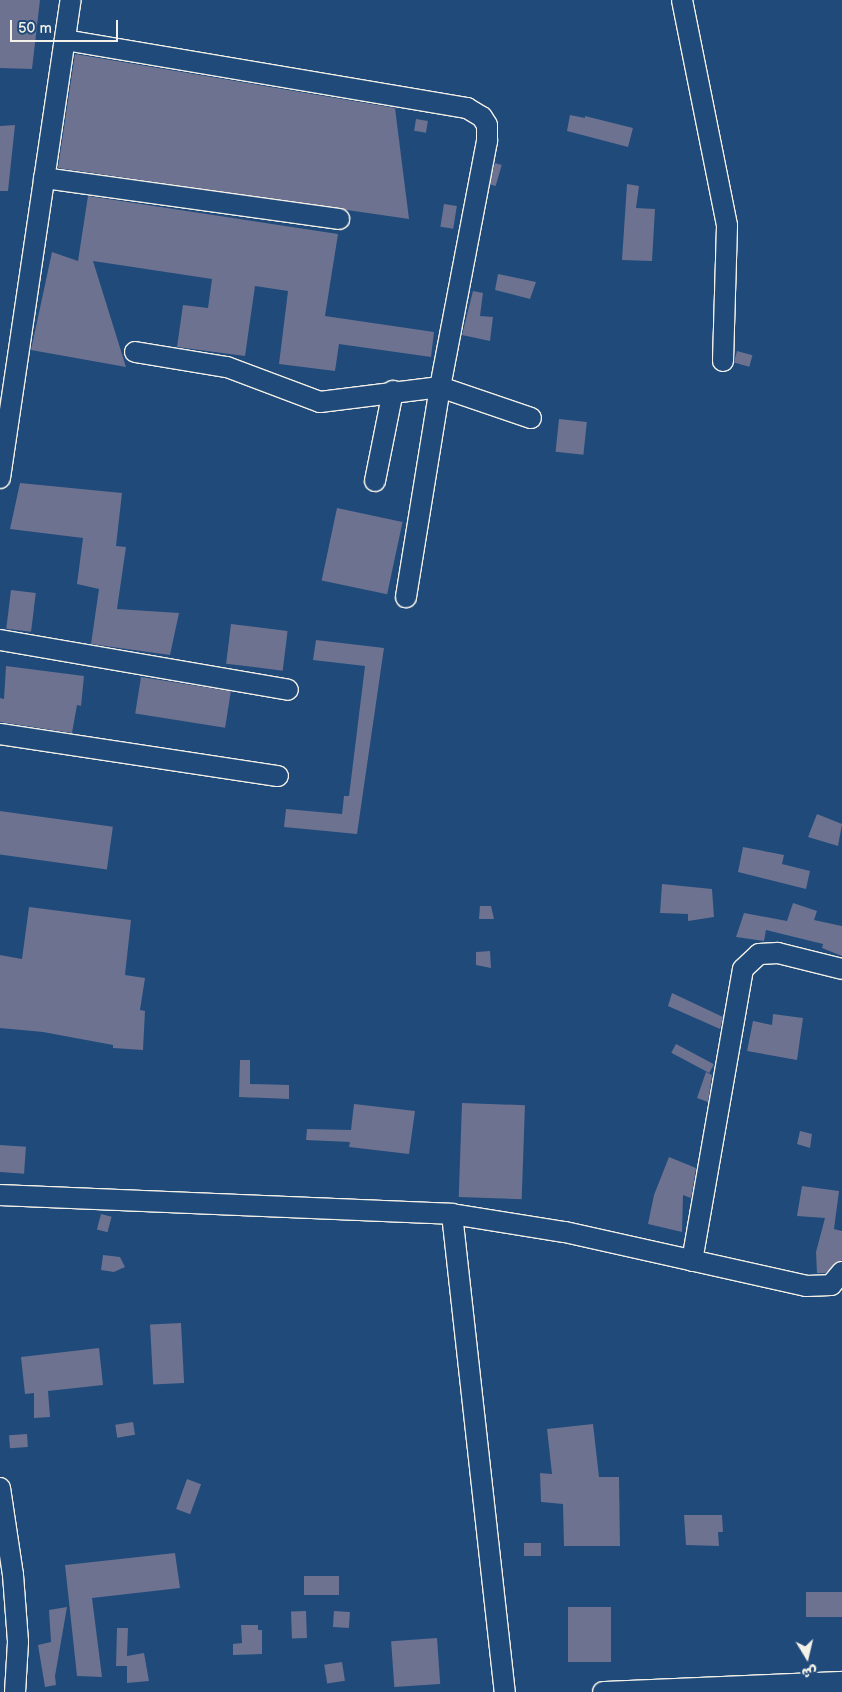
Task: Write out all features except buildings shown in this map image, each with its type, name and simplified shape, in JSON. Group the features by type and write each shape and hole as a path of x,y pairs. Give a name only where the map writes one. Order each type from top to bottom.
{"street":[{"path":"0,478 7,388 44,178 72,0"},
{"path":"682,0 728,226 723,361"},
{"path":"65,40 475,111 482,117 488,134 440,387 406,597"},
{"path":"44,178 339,219"},
{"path":"135,352 227,367 320,402 392,391 440,387 531,418"},
{"path":"375,481 392,391"},
{"path":"0,640 288,690"},
{"path":"0,734 278,776"},
{"path":"692,1260 743,969 759,954 778,953 842,969"},
{"path":"0,1195 452,1214 565,1232 806,1286 831,1285 842,1272"},
{"path":"452,1214 505,1692"},
{"path":"0,1488 13,1575 18,1642 16,1692"},
{"path":"603,1692 777,1688 842,1682"}]}
